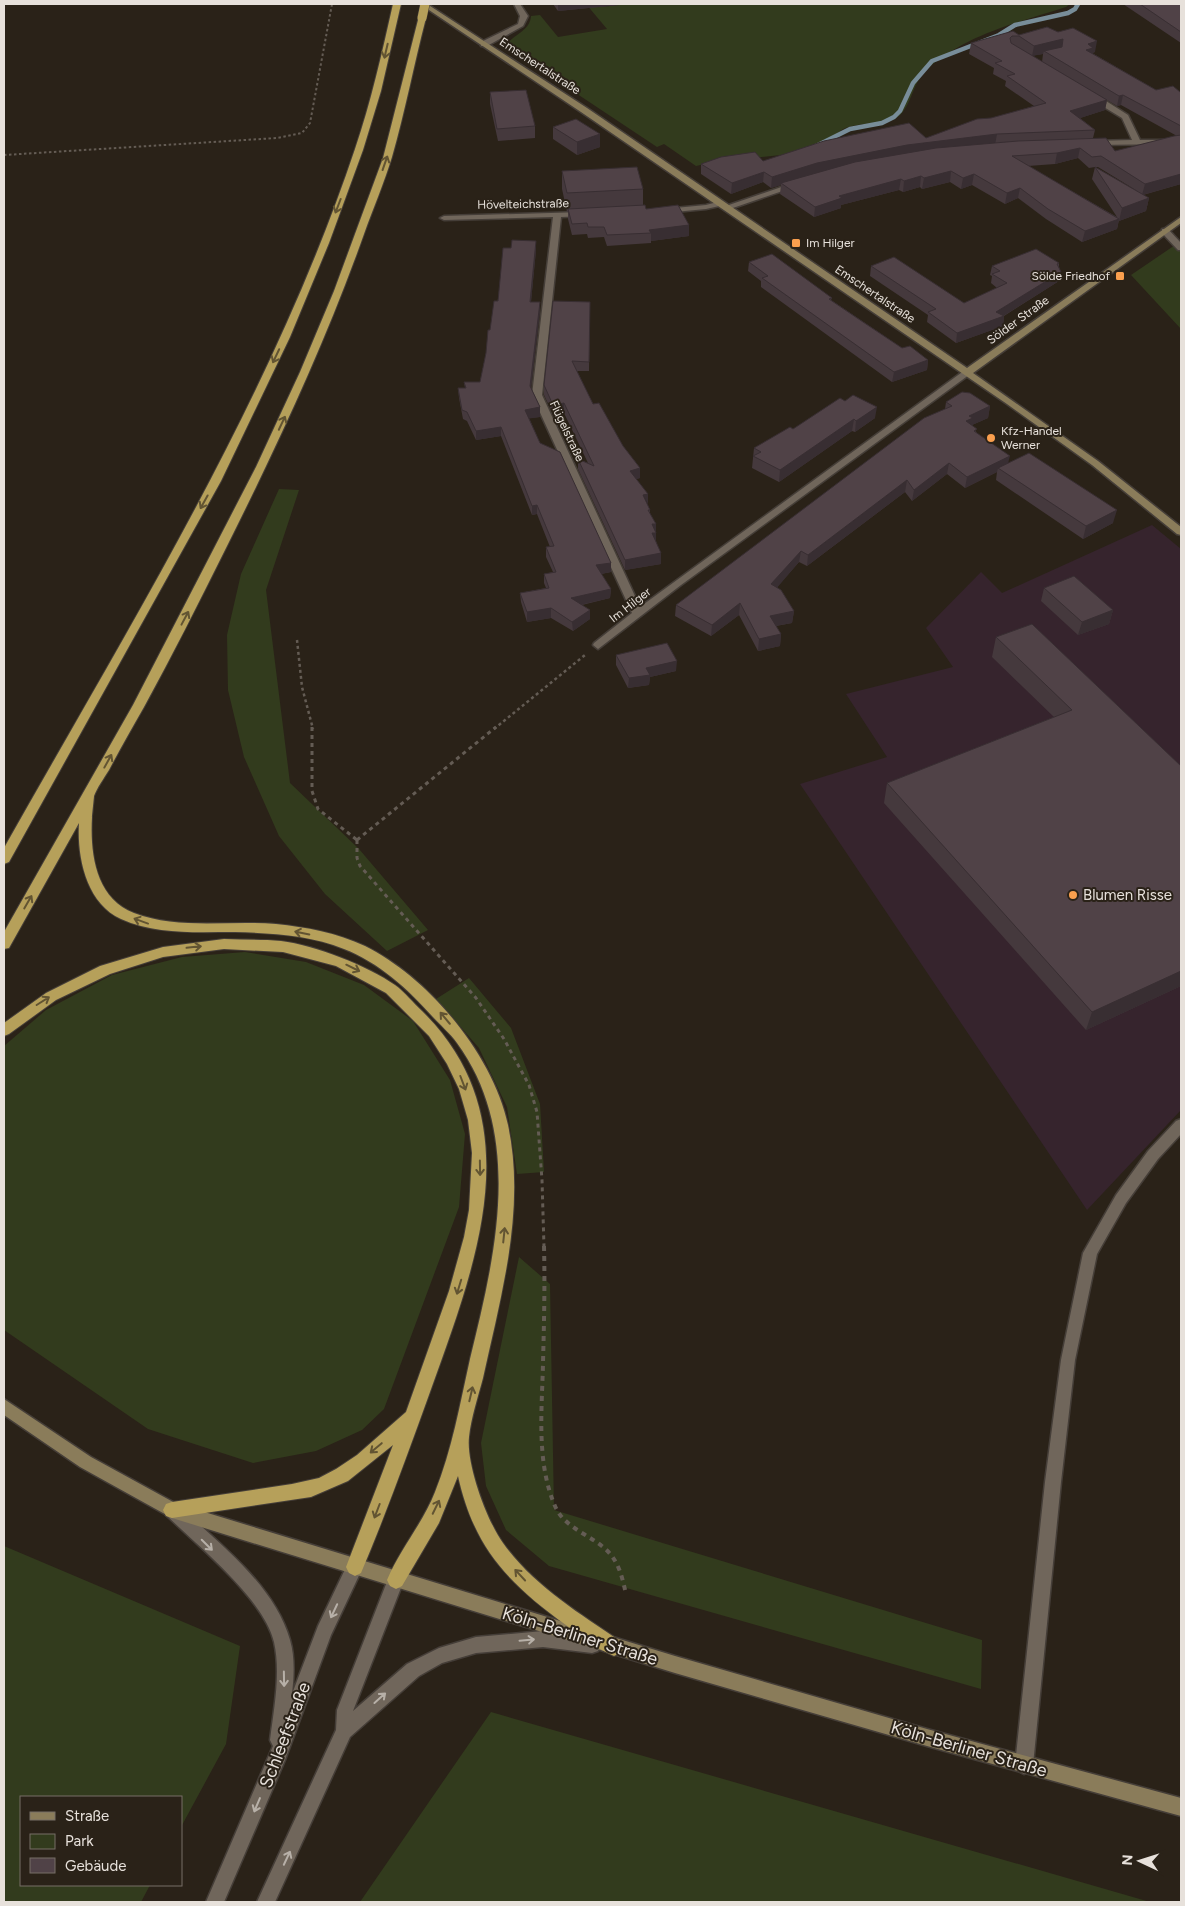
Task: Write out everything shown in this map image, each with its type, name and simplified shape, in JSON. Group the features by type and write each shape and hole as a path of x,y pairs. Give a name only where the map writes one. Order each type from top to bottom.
{"highway":[{"path":"4,859 216,482 285,337 324,243 359,150 377,90 397,4"},
{"path":"4,944 88,796 194,602 262,467 305,372 339,291 387,158 424,4"},
{"path":"88,796 83,828 86,859 98,891 122,914 153,925 189,929 248,927 298,932 352,946 394,971 440,1013 465,1043 491,1090 503,1132 506,1153 506,1210 491,1308 460,1441 443,1494 425,1531 396,1580"},
{"path":"4,1030 23,1014 53,995 109,967 166,951 222,944 274,946 340,962 367,975 410,1006 426,1022 447,1050 464,1084 476,1119 480,1149 480,1180 476,1223 468,1259 413,1416 355,1567"},
{"path":"172,1510 254,1497 282,1496 308,1490 331,1481 351,1469 413,1416"},
{"path":"460,1441 475,1506 486,1532 506,1560 532,1588 567,1616 614,1647"}],"main road":[{"name":"Emschertalstraße","path":"424,4 724,205 968,372 1095,463 1181,532"},
{"name":"Sölder Straße","path":"968,372 1181,219"},
{"name":"Köln-Berliner Straße","path":"4,1406 82,1460 125,1486 172,1510 614,1647 1024,1765 1181,1807"}],"street":[{"path":"484,44 521,25 524,16 516,4"},
{"path":"1082,90 1125,117 1137,142"},
{"path":"1081,144 1181,142"},
{"path":"651,211 724,205 803,182"},
{"name":"Hövelteichstraße","path":"444,218 594,214"},
{"name":"Flügelstraße","path":"557,216 537,395 638,614"},
{"path":"1165,231 1181,248"},
{"name":"Im Hilger","path":"598,645 677,583 968,372"},
{"path":"1024,1765 1063,1398 1068,1360 1090,1253 1121,1199 1153,1155 1181,1125"},
{"path":"172,1510 258,1595 275,1621 282,1640 285,1682 276,1760"},
{"name":"Schleefstraße","path":"215,1902 276,1760 324,1632 355,1567"},
{"path":"266,1902 344,1731 345,1710 396,1580"},
{"path":"344,1731 413,1670 439,1656 454,1651 476,1645 543,1639 614,1647"}],"path":[{"path":"4,156 277,138 302,133 310,123 332,4"},
{"path":"298,640 302,687 313,730 312,791 318,809 357,840 598,645"}],"shaded area":[{"path":"1152,525 1181,549 1181,1110 1087,1210 800,784 887,757 846,694 953,667 926,628 981,572 1002,593"}],"green space":[{"path":"586,4 599,4 601,7 627,4 1070,4 991,32 956,48 925,71 917,83 905,110 895,119 846,128 835,137 800,153 713,162 696,166 664,144 657,147 506,45 525,29 531,16 540,15 558,37 607,29"},
{"path":"1181,241 1181,329 1131,275"},
{"path":"279,489 299,490 266,590 290,783 359,849 428,930 387,951 325,894 279,836 244,757 228,690 227,635 241,574"},
{"path":"245,952 306,962 364,985 413,1021 450,1080 465,1134 459,1207 384,1409 362,1430 316,1451 253,1463 148,1429 4,1330 4,1046 46,1010 112,975 182,957"},
{"path":"469,978 511,1028 540,1104 544,1172 517,1174 507,1107 479,1048 436,999"},
{"path":"519,1257 550,1284 554,1510 982,1640 981,1689 549,1566 506,1530 486,1486 481,1443"},
{"path":"4,1546 240,1646 226,1744 182,1825 182,1796 20,1796 20,1886 149,1886 141,1902 4,1902"},
{"path":"491,1712 1150,1902 360,1902"}],"building":[{"path":"1140,4 1181,4 1181,32"},
{"path":"1047,27 1058,32 1073,28 1097,41 1088,44 1093,48 1086,50 1156,90 1173,86 1181,91 1181,126 1123,95 1119,96 1044,51 1062,47 1063,39 1034,46 1019,36 1012,36 1010,38 1011,43 1107,100 1070,111 1095,130 997,134 907,145 817,163 772,177 764,172 732,183 701,164 721,157 755,152 763,161 824,141 909,123 926,138 977,119 991,118 1046,103 1007,76 1015,74 995,63 1002,61 971,43 1013,31 1019,35"},
{"path":"526,90 535,126 497,129 490,92"},
{"path":"576,119 600,134 577,142 553,127"},
{"path":"1181,135 1181,174 1145,184 1101,156 1092,157 1080,148 1057,153 1012,156 1119,219 1085,231 1048,209 1020,188 1007,193 974,174 963,178 951,171 924,178 921,176 904,181 901,179 839,196 842,198 815,207 781,183 855,162 936,148 1018,141 1106,138 1115,151"},
{"path":"637,167 643,189 567,193 562,171"},
{"path":"1095,167 1149,198 1122,208"},
{"path":"645,205 646,209 678,205 689,225 649,230 651,233 607,235 604,227 588,227 587,223 572,224 568,209"},
{"path":"512,240 536,241 530,302 540,302 530,386 540,407 525,410 540,443 560,452 611,563 596,565 611,589 571,598 590,610 572,622 551,608 527,612 520,593 549,588 544,574 556,572 546,547 554,546 537,505 532,506 501,427 476,431 467,412 462,410 458,388 466,388 464,382 480,382 494,301 498,301 503,248 511,248"},
{"path":"1036,249 1059,263 1057,264 1061,272 996,312 1004,316 957,333 928,312 936,309 871,266 894,257 964,303 1007,283 992,274 1000,271 992,266"},
{"path":"772,254 832,298 829,299 902,348 910,346 928,360 894,372 762,278 768,276 749,262"},
{"path":"553,301 590,302 589,362 572,361 593,404 599,403 623,446 640,468 630,471 648,494 643,495 650,510 648,510 656,524 652,524 656,533 652,533 661,553 625,560 578,459 594,466 564,403 553,405 544,385"},
{"path":"962,392 970,393 990,406 969,416 973,418 966,421 977,429 974,431 1010,456 967,477 949,463 914,490 907,480 808,555 801,551 771,584 781,590 794,611 770,616 781,634 759,639 740,603 712,625 676,605 924,418 952,406 946,402"},
{"path":"853,395 877,407 856,421 854,419 780,470 753,456 761,452 754,448 790,427 793,429 840,398 845,401"},
{"path":"1029,453 1117,510 1086,526 998,468"},
{"path":"1074,576 1113,610 1082,622 1044,588"},
{"name":"Blumen Risse","path":"1032,624 1181,766 1181,971 1092,1012 887,783 1072,710 996,637"},
{"path":"667,643 677,661 646,668 650,675 629,678 616,655"}],"waterway":[{"path":"816,146 850,129 882,123 894,117 900,111 913,83 932,61 999,35 1015,25 1068,13 1075,9 1078,4"}],"place":[{"name":"Im Hilger","path":"796,243"},
{"name":"Sölde Friedhof","path":"1120,276"},
{"name":"Kfz-Handel Werner","path":"991,438"},
{"name":"Blumen Risse","path":"1073,895"}]}
